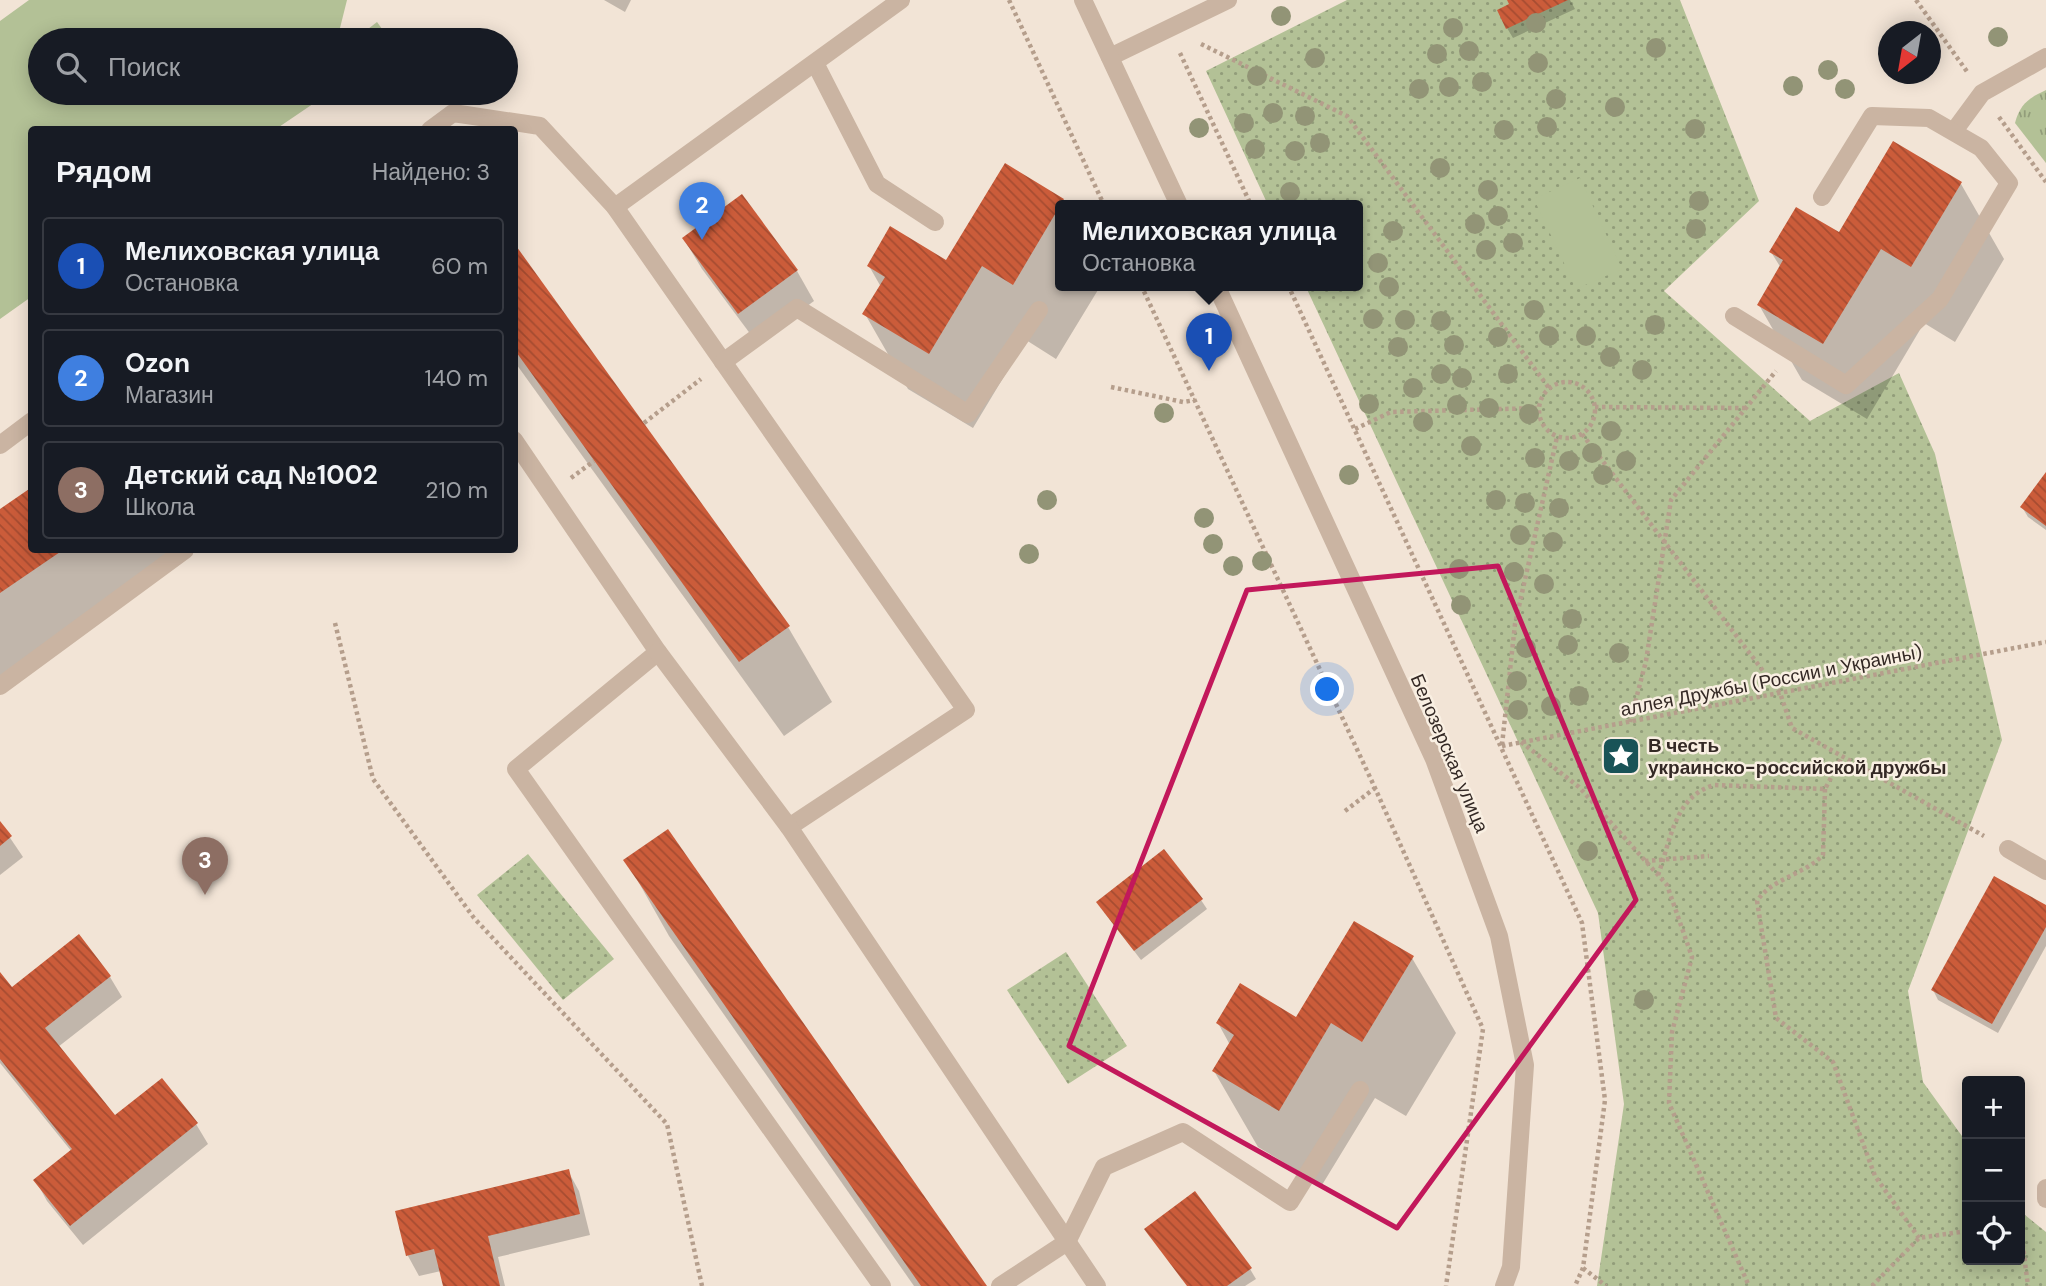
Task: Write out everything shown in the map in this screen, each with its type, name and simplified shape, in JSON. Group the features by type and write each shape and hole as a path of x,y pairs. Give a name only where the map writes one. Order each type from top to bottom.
{"street":[{"path":"615,207 901,0"},
{"path":"1083,0 1177,200"},
{"path":"1110,57 1228,0"},
{"path":"1954,131 1982,93 2046,57"},
{"path":"815,63 877,184 935,222"},
{"path":"435,126 453,113 540,126 615,207 966,710 789,827"},
{"path":"1734,316 1846,385 1940,299 2010,183 1981,148 1929,118 1872,116 1822,197"},
{"name":"Белозерская улица","path":"1219,291 1434,759 1499,936 1525,1065 1511,1267 1504,1286"},
{"path":"723,362 797,308 968,414 1039,310"},
{"path":"0,444 28,424"},
{"path":"518,446 658,652 789,827 1097,1286"},
{"path":"0,686 181,553"},
{"path":"658,652 516,769 882,1286"},
{"path":"2008,849 2046,872"},
{"path":"1000,1286 1067,1242 1104,1167 1183,1132 1290,1202 1360,1090"},
{"path":"2046,1188 2046,1199"}],"path":[{"path":"1009,0 1102,200"},
{"path":"1169,29 1249,200"},
{"path":"1169,29 1347,116 1549,388"},
{"path":"1144,291 1375,788 1483,1029 1446,1286"},
{"path":"1291,291 1582,923 1605,1100 1583,1268 1576,1286"},
{"path":"1630,722 1646,661 1671,500 1791,351"},
{"path":"643,422 723,362"},
{"path":"1561,383 1580,385 1587,390 1595,407 1591,426 1582,434 1567,439 1557,437 1543,426 1539,408 1541,399 1549,388 1561,383"},
{"path":"1111,387 1183,402 1195,400"},
{"path":"1595,407 1747,408"},
{"path":"1355,429 1391,412 1539,408"},
{"path":"1582,434 1780,693 1793,728 2008,849"},
{"path":"1502,746 1515,624 1557,437"},
{"path":"335,623 373,779 474,918 667,1124 702,1286"},
{"name":"аллея Дружбы (России и Украины)","path":"1502,746 2046,642"},
{"path":"1521,742 1579,787 1667,885 1692,957 1672,1032 1669,1104 1749,1286"},
{"path":"1843,757 1825,789 1823,855 1813,865 1764,890 1758,901 1776,1018 1833,1062 1875,1176 1919,1238"},
{"path":"1658,876 1683,804 1696,790 1714,785 1825,789"},
{"path":"1345,811 1375,788"},
{"path":"1645,861 1709,856"},
{"path":"1872,1286 1919,1238 1962,1232"},
{"path":"2025,1262 2028,1286"},
{"path":"1583,1268 1606,1286"}],"highlighted area":[{"path":"1498,566 1636,900 1397,1228 1069,1046 1247,590"}],"green space":[{"path":"29,0 347,0 340,28 28,28 28,105 311,105 280,126 28,126 28,299 0,319 0,21"},
{"path":"1347,0 1680,0 1759,201 1664,291 1810,421 1899,373 1935,454 2002,740 1908,991 1923,1082 1962,1136 1962,1265 2025,1265 2025,1215 2046,1232 2046,1286 1597,1286 1624,1104 1598,913 1308,291 1363,291 1363,200 1266,200 1206,71"},
{"path":"377,22 381,28 369,28"},
{"path":"2046,90 2046,163 2015,123 2026,102"},
{"path":"1580,178 1622,269 1576,289 1534,199"},
{"path":"528,854 614,959 563,1000 477,895"},
{"path":"1066,952 1127,1046 1068,1084 1007,990"}],"building":[{"path":"1507,0 1568,0 1506,29 1497,10 1509,4"},
{"path":"1893,141 1962,182 1911,267 1881,249 1823,344 1757,305 1783,260 1769,252 1796,207 1839,232"},
{"path":"1005,163 1064,199 1055,200 1055,214 1013,285 982,266 929,354 862,314 885,277 867,266 890,226 946,260"},
{"path":"742,194 798,270 738,314 682,238"},
{"path":"518,249 790,626 739,662 518,355"},
{"path":"2046,472 2046,526 2020,507"},
{"path":"28,490 28,553 59,553 0,593 0,509"},
{"path":"0,821 12,836 0,846"},
{"path":"668,829 987,1286 921,1286 623,860"},
{"path":"1164,849 1203,899 1134,951 1096,902"},
{"path":"1994,876 2046,905 2046,927 1992,1024 1931,990"},
{"path":"1354,921 1414,956 1362,1042 1331,1023 1279,1111 1212,1071 1234,1035 1216,1023 1240,983 1296,1017"},
{"path":"79,934 111,976 45,1028 115,1115 162,1078 198,1123 70,1226 33,1180 72,1149 0,1059 0,972 12,987"},
{"path":"569,1169 580,1214 488,1236 500,1286 443,1286 434,1249 406,1256 395,1211"},
{"path":"1195,1191 1252,1268 1227,1286 1187,1286 1144,1229"}],"place":[{"name":"Ozon","path":"702,240"},
{"name":"Мелиховская улица","path":"1209,371"},
{"name":"В честь украинско-российской дружбы","path":"1621,756"},
{"name":"Детский сад №1002","path":"205,895"}]}
